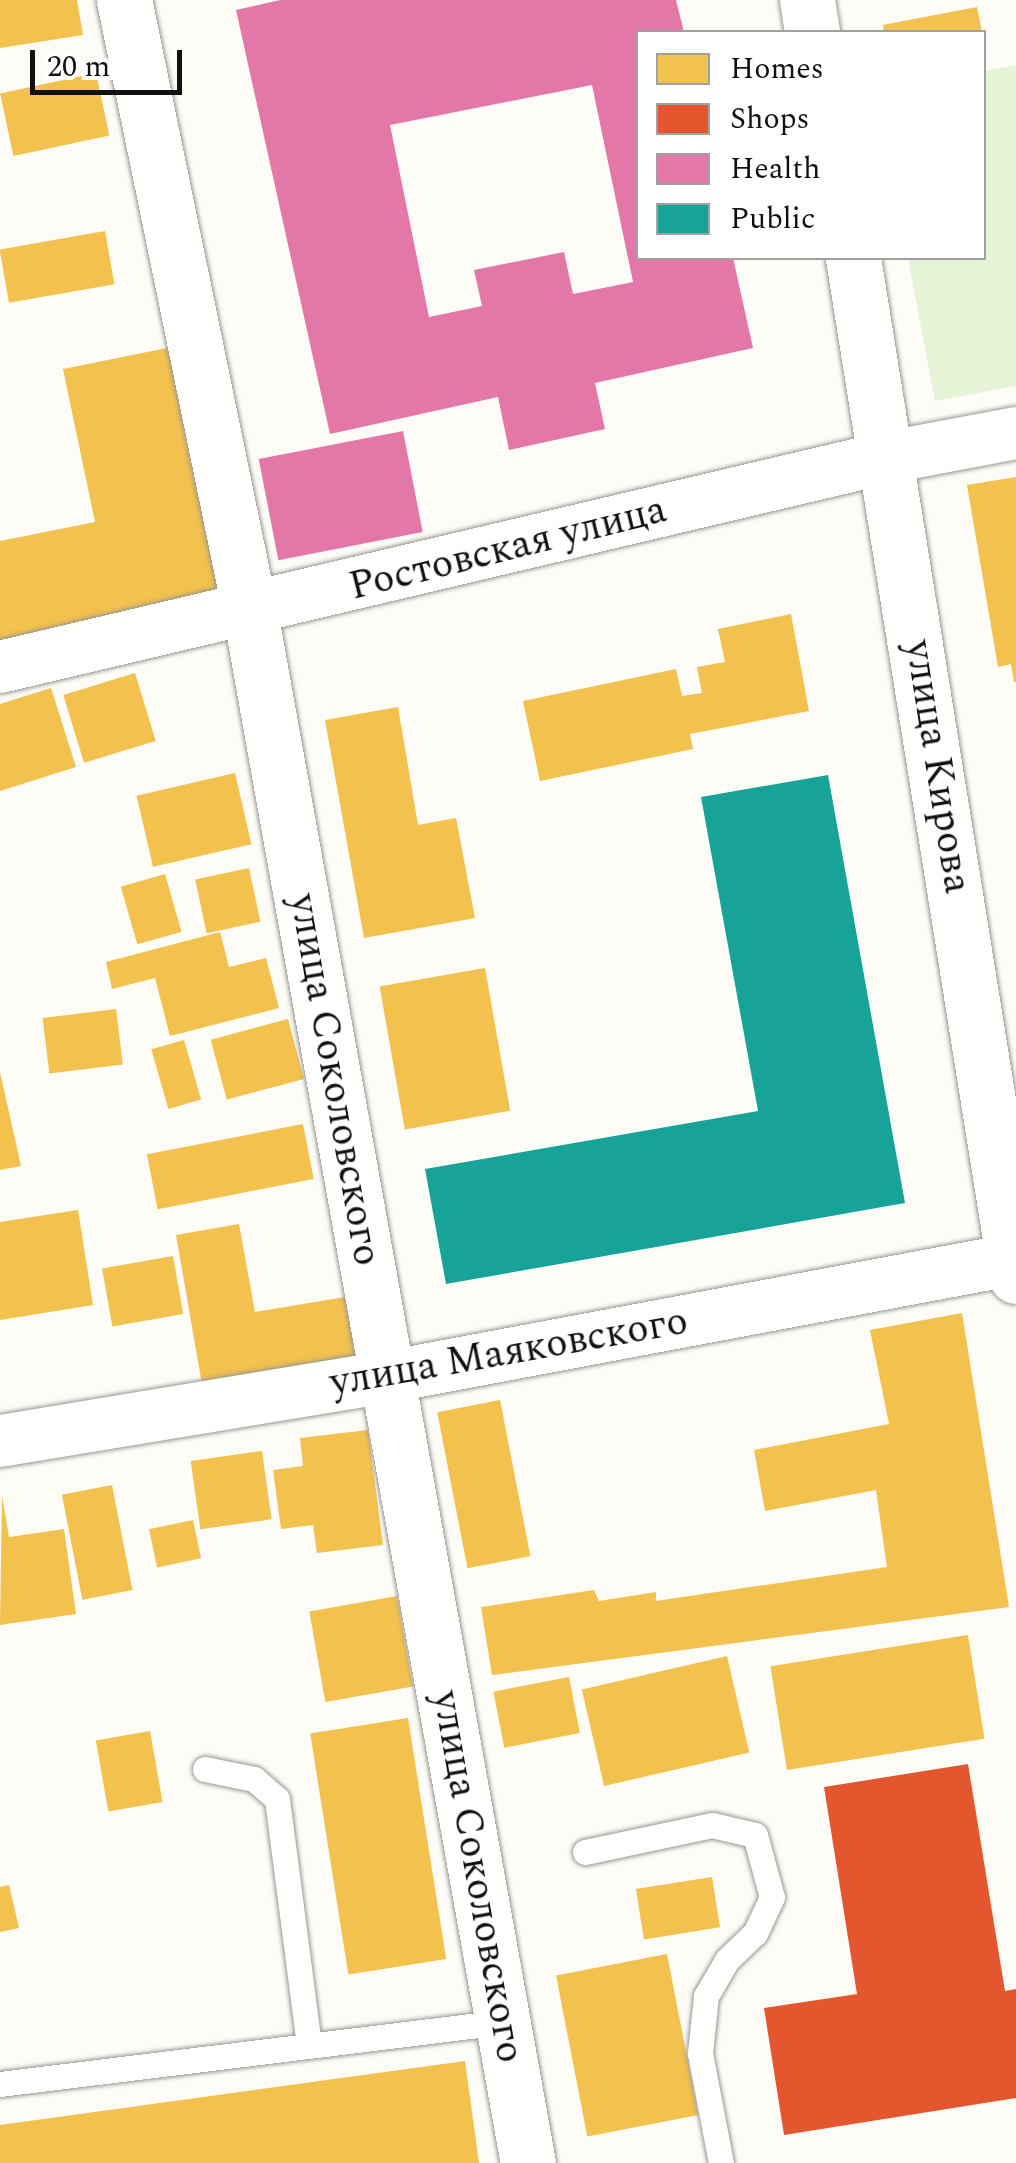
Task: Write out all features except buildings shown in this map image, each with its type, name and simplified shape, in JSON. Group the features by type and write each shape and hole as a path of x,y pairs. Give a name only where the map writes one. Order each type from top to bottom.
{"street":[{"name":"улица Соколовского","path":"124,0 250,612 528,2163"},
{"path":"806,0 812,30"},
{"name":"улица Кирова","path":"853,260 889,458 1015,1265"},
{"name":"Ростовская улица","path":"0,666 250,612 889,458 1016,434"},
{"name":"улица Маяковского","path":"0,1440 1015,1265"}],"lane":[{"path":"205,1769 254,1779 276,1798 310,2046"},
{"path":"585,1852 712,1825 755,1836 772,1898 755,1933 727,1960 706,1996 700,2053 721,2163"},
{"path":"0,2084 503,2022"}],"green space":[{"path":"1016,65 1016,386 935,401 908,260 986,260 986,71"}]}
